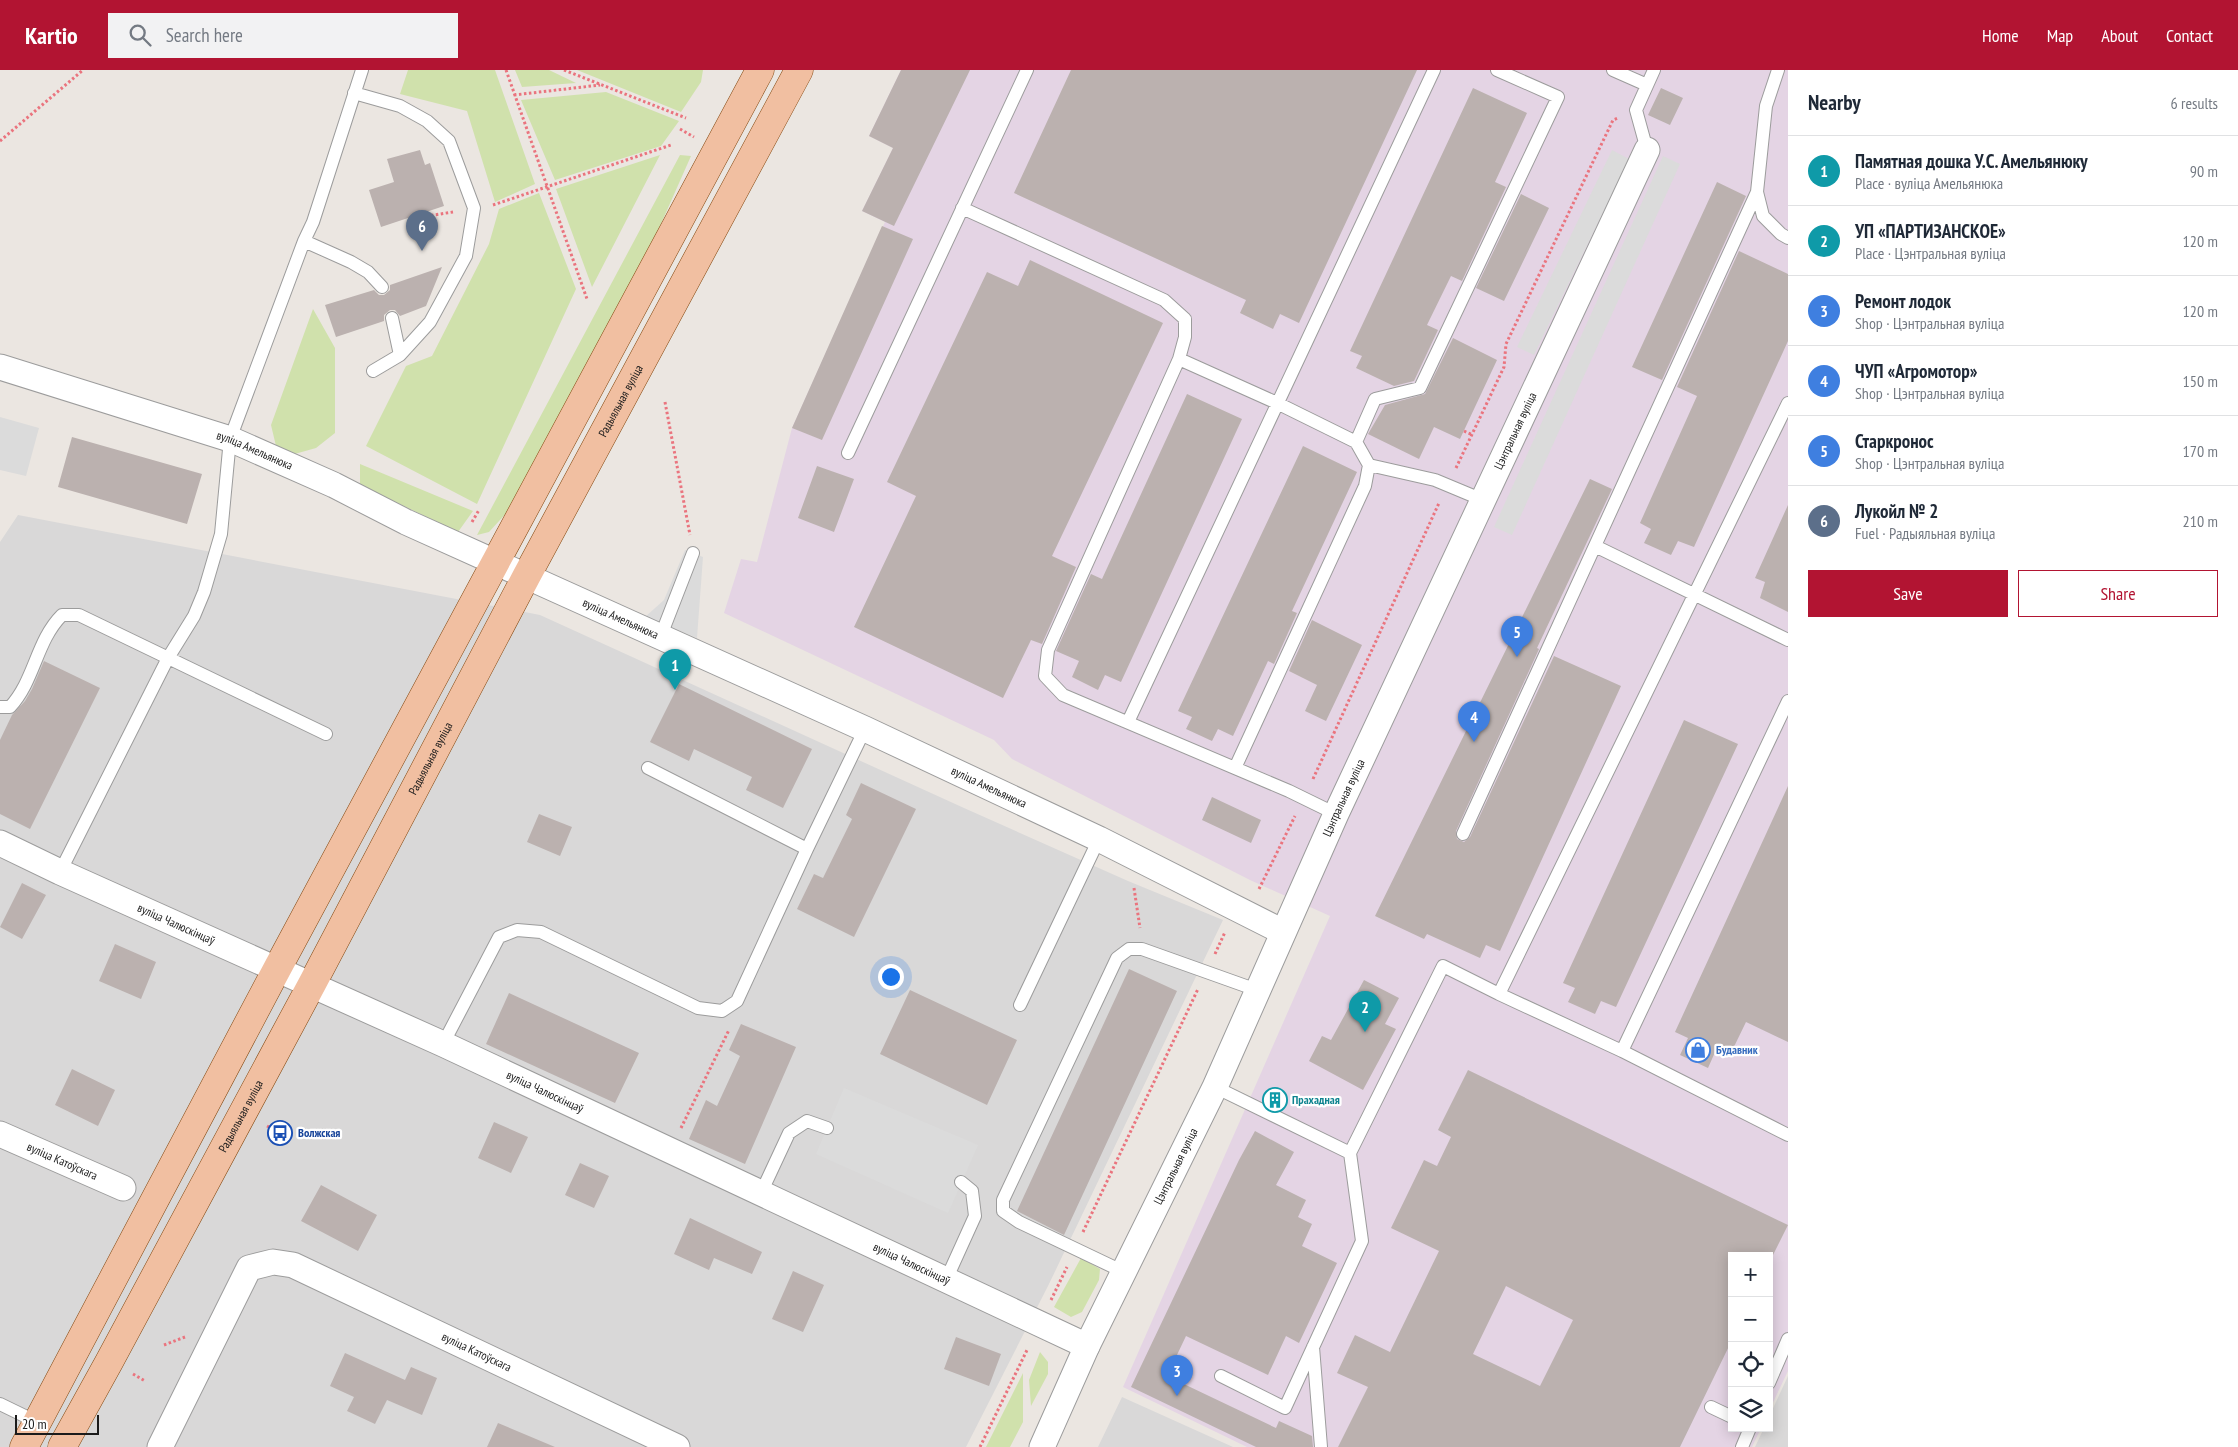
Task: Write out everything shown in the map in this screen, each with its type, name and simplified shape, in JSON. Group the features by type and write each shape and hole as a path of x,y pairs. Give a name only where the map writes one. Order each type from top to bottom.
{"main road":[{"path":"24,1447 494,563 760,70"},
{"name":"Радыяльная вуліца","path":"62,1447 312,984 526,577 798,70"}],"street":[{"name":"Цэнтральная вуліца","path":"1042,1447 1087,1346 1215,1087 1336,814 1647,150"},
{"name":"вуліца Амельянюка","path":"0,367 230,439 334,484 406,522 494,563 865,729 1099,839 1283,932"},
{"name":"вуліца Чалюскінцаў","path":"0,843 60,872 443,1044 1087,1346"},
{"name":"вуліца Катоўскага","path":"0,1134 123,1188"},
{"name":"вуліца Катоўскага","path":"160,1447 249,1268 273,1262 293,1265 676,1447"}],"lane":[{"path":"60,872 168,658 194,616 204,592 221,534 230,439 304,241 313,222 362,70"},
{"path":"848,453 1027,70"},
{"path":"1128,722 1434,70"},
{"path":"1356,442 1376,399 1420,388 1558,97 1497,70"},
{"path":"1613,70 1647,85"},
{"path":"1647,150 1636,110 1654,70"},
{"path":"1778,70 1766,106 1758,192 1764,216 1781,234 1788,238"},
{"path":"354,93 400,106 427,121 449,141 474,208 466,256 430,322 400,355 373,371"},
{"path":"1463,834 1758,192"},
{"path":"962,208 1164,300 1185,319 1185,337 1178,359 1048,650 1045,676 1063,695 1289,791 1336,814"},
{"path":"304,241 351,262 368,272 382,287"},
{"path":"392,318 400,355"},
{"path":"1178,359 1277,403 1356,442 1369,465 1365,486 1236,768"},
{"path":"1499,994 1696,595 1788,403"},
{"path":"1369,465 1435,480 1483,500"},
{"path":"1595,546 1788,640"},
{"path":"660,638 693,553"},
{"path":"0,707 10,707 21,696 51,626 62,615 79,615 326,734"},
{"path":"1622,1051 1788,701"},
{"path":"443,1044 498,937 517,930 541,932 698,1008 722,1011 737,1000 865,729"},
{"path":"648,768 807,849"},
{"path":"1020,1005 1099,839"},
{"path":"1124,1272 1019,1222 1003,1211 1003,1200 1112,967 1117,958 1128,949 1142,949 1207,970 1257,990"},
{"path":"1222,1376 1285,1408 1362,1241 1350,1153 1443,966 1622,1051 1788,1135"},
{"path":"1215,1087 1350,1153"},
{"path":"761,1193 789,1133 807,1121 827,1128"},
{"path":"946,1280 975,1216 972,1191 962,1182"},
{"path":"1773,1374 1788,1340"},
{"path":"1312,1346 1321,1447"},
{"path":"0,1404 37,1422"},
{"path":"1711,1407 1728,1415"},
{"path":"1742,1447 1748,1432"}],"path":[{"path":"0,141 83,70"},
{"path":"506,70 586,300"},
{"path":"564,70 686,118"},
{"path":"514,95 602,85"},
{"path":"421,217 496,204 671,145"},
{"path":"665,402 693,553"},
{"path":"1464,431 1472,435"},
{"path":"980,1447 1236,908"}],"shaded area":[{"path":"901,70 1788,70 1788,1371 1773,1403 1773,1252 1728,1252 1728,1432 1759,1432 1752,1447 1247,1447 1123,1387 1330,916 1250,880 1012,759 994,740 724,613 741,559 757,562 792,428 885,222 862,211 893,148 869,136"},
{"path":"1612,150 1629,159 1534,355 1517,347"},
{"path":"1663,156 1680,164 1512,535 1494,527"},
{"path":"0,417 39,428 26,476 0,470"},
{"path":"18,515 540,615 964,808 1128,881 1223,920 1049,1284 966,1447 0,1447 0,542"},
{"path":"685,550 703,557 697,638 645,617 664,600"},
{"path":"844,1088 978,1145 948,1213 816,1154"},
{"path":"1788,1376 1788,1447 1755,1447 1762,1432 1773,1432 1773,1408"},
{"path":"1122,1397 1233,1447 1098,1447"}],"green space":[{"path":"408,70 495,70 535,184 495,202 467,111 400,94"},
{"path":"515,70 549,70 576,83 522,87"},
{"path":"577,70 703,70 701,82 681,112"},
{"path":"606,92 679,121 661,146 555,180 521,100"},
{"path":"660,155 592,287 556,189"},
{"path":"680,155 691,156 656,235 511,508 489,532 477,535"},
{"path":"539,193 576,289 477,504 366,446 406,366 432,356 489,244 499,209"},
{"path":"313,309 335,348 335,433 316,448 291,455 276,446 271,425"},
{"path":"360,464 473,511 458,532 360,485"},
{"path":"1081,1258 1100,1269 1099,1280 1082,1312 1071,1317 1054,1307"},
{"path":"1040,1352 1048,1362 1048,1374 1031,1406 1029,1380"},
{"path":"1023,1373 1023,1422 1010,1447 986,1447"}],"building":[{"path":"901,70 970,70 894,226 862,211 893,148 869,136"},
{"path":"1071,70 1417,70 1299,323 1280,314 1273,329 1240,313 1246,300 1014,193"},
{"path":"1473,88 1527,113 1495,182 1506,187 1462,281 1451,276 1427,325 1438,330 1414,381 1394,386 1356,368 1362,356 1350,351"},
{"path":"1661,88 1683,98 1670,125 1648,115"},
{"path":"420,150 425,165 430,163 444,206 381,227 369,190 394,182 387,159"},
{"path":"1717,182 1746,196 1662,380 1632,367"},
{"path":"1521,194 1549,208 1504,301 1476,288"},
{"path":"882,226 913,239 822,440 792,428"},
{"path":"1739,251 1788,274 1788,341 1694,547 1678,541 1671,555 1644,543 1651,529 1640,523 1697,396 1677,387"},
{"path":"1030,260 1163,323 1052,556 1076,567 1042,644 1031,640 1003,698 854,627 916,496 887,482 987,272 1018,286"},
{"path":"442,267 426,306 400,316 395,310 390,310 384,315 384,321 336,337 325,305 374,290 379,295 384,295 390,290 390,285"},
{"path":"1453,338 1497,360 1460,439 1434,427 1419,459 1368,434 1385,405 1425,394"},
{"path":"1187,394 1242,419 1121,682 1105,675 1098,690 1072,677 1079,661 1056,651 1091,574 1102,579"},
{"path":"72,437 202,474 187,524 58,487"},
{"path":"1303,446 1357,472 1292,611 1297,613 1274,664 1268,661 1233,736 1218,729 1212,741 1186,729 1192,717 1178,711"},
{"path":"817,466 854,479 834,532 798,518"},
{"path":"1590,479 1612,489 1537,648 1539,649 1456,831 1457,839 1464,842 1470,837 1554,656 1621,686 1500,951 1486,945 1480,958 1427,934 1424,939 1375,916"},
{"path":"1788,505 1788,612 1760,598 1765,582 1755,578"},
{"path":"1312,620 1362,645 1326,721 1305,711 1317,685 1289,671"},
{"path":"44,661 100,688 30,829 0,814 0,740 12,715 25,701 32,689"},
{"path":"679,684 812,749 783,808 746,790 752,777 694,749 689,761 650,742"},
{"path":"1684,720 1738,744 1616,1007 1601,1001 1595,1014 1568,1002 1575,988 1563,983"},
{"path":"861,783 916,809 854,937 797,909 814,874 823,878 852,819 846,815"},
{"path":"1788,786 1788,1042 1746,1022 1729,1057 1716,1050 1708,1068 1680,1055 1688,1038 1675,1032"},
{"path":"1212,797 1261,820 1251,843 1202,820"},
{"path":"539,814 572,827 560,856 527,842"},
{"path":"22,883 46,895 22,939 0,927"},
{"path":"115,944 156,962 141,999 99,981"},
{"path":"1129,969 1177,991 1064,1235 1017,1211"},
{"path":"1364,980 1399,998 1385,1024 1396,1029 1363,1090 1309,1061 1322,1036 1331,1040"},
{"path":"910,990 1017,1040 987,1105 880,1054"},
{"path":"509,993 639,1053 615,1103 486,1044"},
{"path":"741,1024 796,1047 745,1164 689,1139 706,1100 717,1106 740,1056 729,1050"},
{"path":"72,1069 115,1090 98,1126 55,1105"},
{"path":"1468,1070 1788,1225 1773,1255 1773,1252 1728,1252 1728,1348 1680,1447 1338,1447 1368,1387 1337,1373 1355,1335 1390,1352 1439,1251 1391,1228 1424,1160 1437,1166 1451,1137 1438,1130","holes":["1506,1286 1573,1320 1540,1386 1473,1354"]},
{"path":"494,1122 528,1137 511,1173 478,1158"},
{"path":"1255,1131 1294,1152 1276,1185 1306,1200 1298,1217 1312,1224 1302,1246 1337,1263 1299,1343 1286,1336 1268,1375 1186,1336 1167,1376 1276,1428 1279,1421 1312,1436 1313,1447 1256,1447 1131,1387 1239,1160"},
{"path":"580,1163 609,1176 594,1208 565,1195"},
{"path":"321,1185 377,1215 358,1251 301,1221"},
{"path":"690,1218 762,1252 752,1274 714,1258 709,1270 674,1254"},
{"path":"793,1271 824,1285 803,1332 772,1319"},
{"path":"956,1337 1001,1354 989,1386 944,1369"},
{"path":"345,1353 405,1380 411,1367 437,1378 422,1415 387,1400 375,1424 347,1411 354,1397 330,1386"},
{"path":"498,1423 555,1447 487,1447"}],"place":[{"name":"Лукойл № 2","path":"422,251"},
{"name":"Старкронос","path":"1517,657"},
{"name":"Памятная дошка У.С. Амельянюку","path":"675,690"},
{"name":"ЧУП «Агромотор»","path":"1474,742"},
{"name":"УП «ПАРТИЗАНСКОЕ»","path":"1365,1032"},
{"name":"Будавник","path":"1698,1050"},
{"name":"Прахадная","path":"1275,1100"},
{"name":"Волжская","path":"280,1133"},
{"name":"Ремонт лодок","path":"1177,1396"}]}
